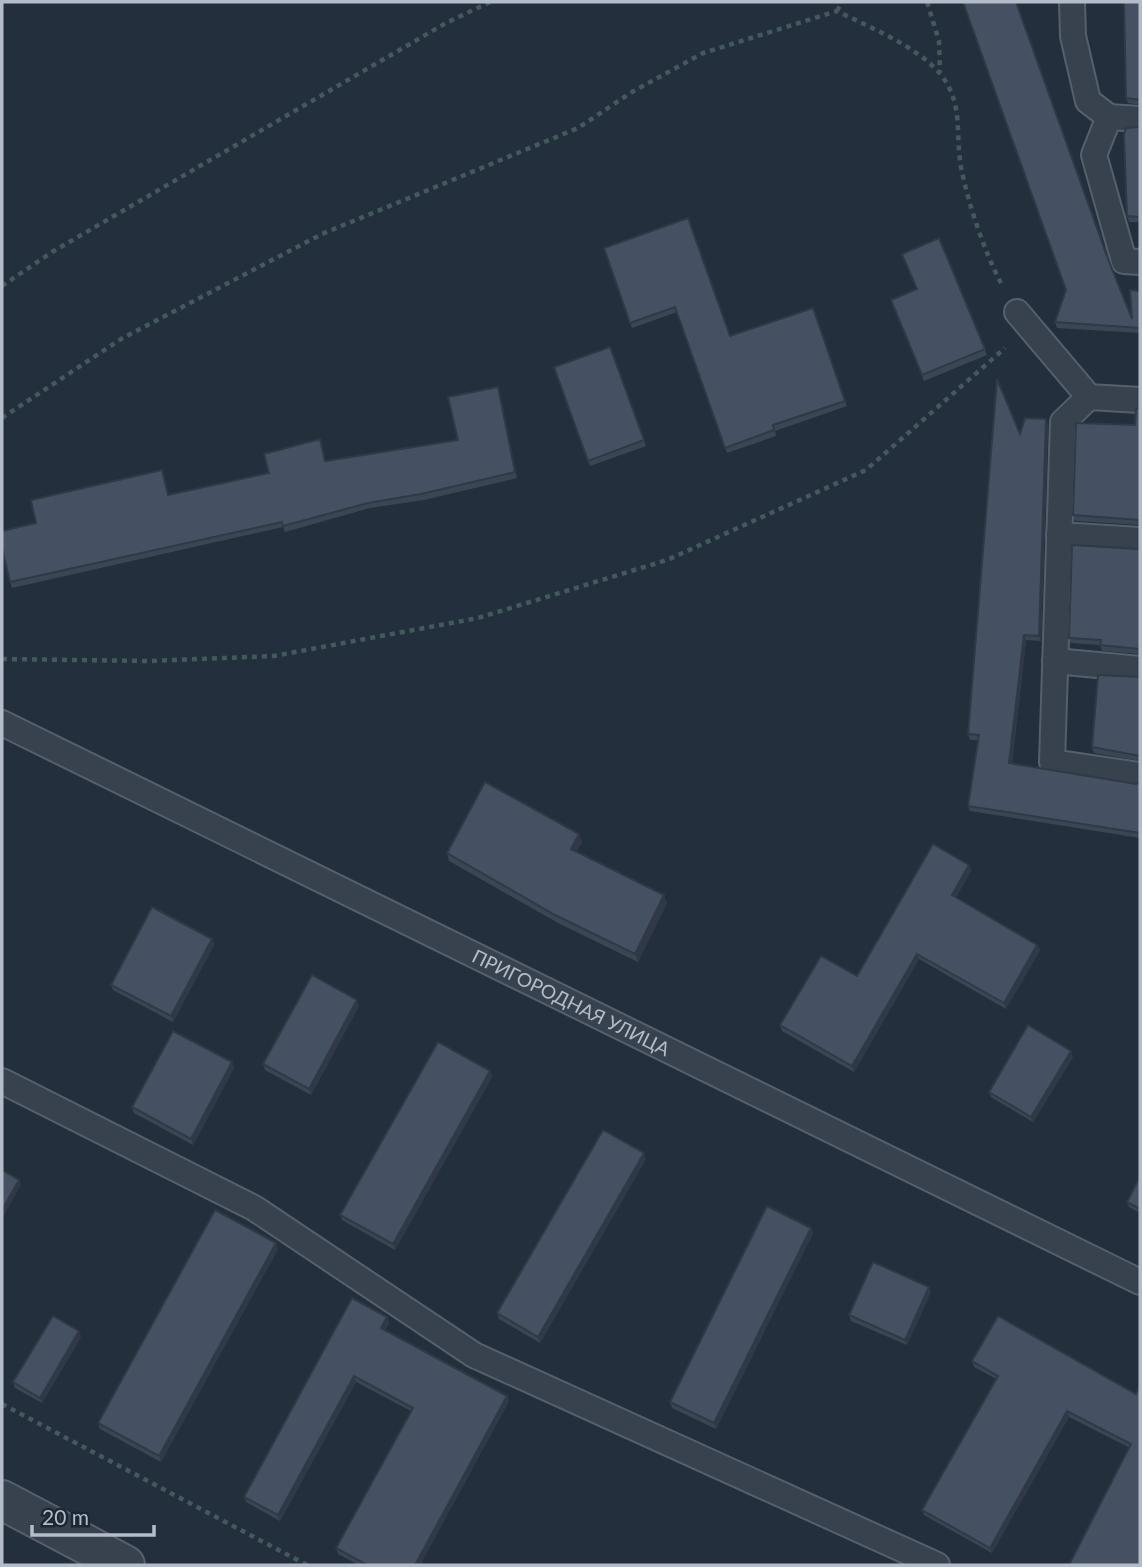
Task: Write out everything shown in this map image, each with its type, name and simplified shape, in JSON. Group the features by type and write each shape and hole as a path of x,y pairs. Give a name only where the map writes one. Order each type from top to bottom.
{"street":[{"path":"2,1500 125,1565"}],"lane":[{"path":"1072,2 1073,36 1088,102 1109,117 1140,119"},
{"path":"1109,117 1094,155 1124,261 1140,262"},
{"path":"1017,312 1089,397 1140,400"},
{"path":"1089,397 1063,422 1052,762 1140,775"},
{"path":"1059,535 1140,540"},
{"path":"1055,661 1140,669"},
{"name":"ПРИГОРОДНАЯ УЛИЦА","path":"2,723 1140,1282"},
{"path":"2,1081 254,1208 474,1355 937,1565"}],"path":[{"path":"2,286 100,224 446,23 490,2"},
{"path":"2,418 121,339 321,234 578,128 632,92 703,52 836,11 842,2"},
{"path":"927,2 939,41 940,73"},
{"path":"2,659 150,661 274,656 478,618 667,560 866,470 1009,345 1017,312 990,263 961,166 960,119 953,92 940,73 901,44 836,11"},
{"path":"2,1404 307,1565"}],"building":[{"path":"963,2 1016,2 1132,319 1130,290 1140,291 1140,328 1055,322 1066,290"},
{"path":"1124,2 1140,2 1140,100 1126,98"},
{"path":"1140,127 1140,217 1127,216 1124,135 1126,128"},
{"path":"688,218 730,336 813,308 845,401 773,425 774,430 725,448 675,307 630,323 604,248"},
{"path":"939,238 985,349 922,375 891,300 917,289 902,254"},
{"path":"610,347 644,440 588,461 554,367"},
{"path":"997,379 1020,434 1025,418 1046,419 1039,636 1024,635 1009,763 1136,784 1140,782 1140,833 968,806 979,735 968,734"},
{"path":"498,387 515,472 421,494 368,503 283,526 282,522 10,582 2,548 2,531 36,523 31,500 162,470 168,495 269,473 264,454 320,439 325,461 458,440 448,397"},
{"path":"1140,408 1140,520 1073,515 1076,423 1135,425 1136,409"},
{"path":"1072,545 1140,548 1140,649 1100,645 1101,640 1069,638"},
{"path":"1098,675 1140,677 1140,756 1092,747"},
{"path":"485,782 579,834 571,849 664,895 635,954 555,915 447,853"},
{"path":"933,844 969,865 952,895 1037,945 1004,1003 917,954 852,1066 780,1025 821,956 857,976"},
{"path":"152,907 212,939 171,1016 111,985"},
{"path":"312,975 357,1000 309,1089 263,1064"},
{"path":"1028,1025 1071,1051 1031,1117 989,1092"},
{"path":"173,1031 232,1062 191,1139 132,1107"},
{"path":"438,1042 490,1071 393,1244 340,1215"},
{"path":"603,1130 644,1153 538,1337 497,1313"},
{"path":"2,1170 19,1180 2,1210"},
{"path":"1140,1177 1140,1209 1127,1202"},
{"path":"767,1206 811,1228 714,1423 670,1402"},
{"path":"215,1210 276,1243 159,1456 98,1423"},
{"path":"873,1262 929,1287 905,1340 849,1315"},
{"path":"352,1298 387,1317 381,1328 507,1396 415,1565 367,1565 336,1548 413,1408 354,1376 278,1515 244,1497"},
{"path":"53,1316 79,1331 40,1398 13,1382"},
{"path":"998,1316 1136,1394 1140,1385 1140,1565 1069,1565 1131,1444 1067,1411 990,1548 922,1510 998,1376 972,1361"}]}
